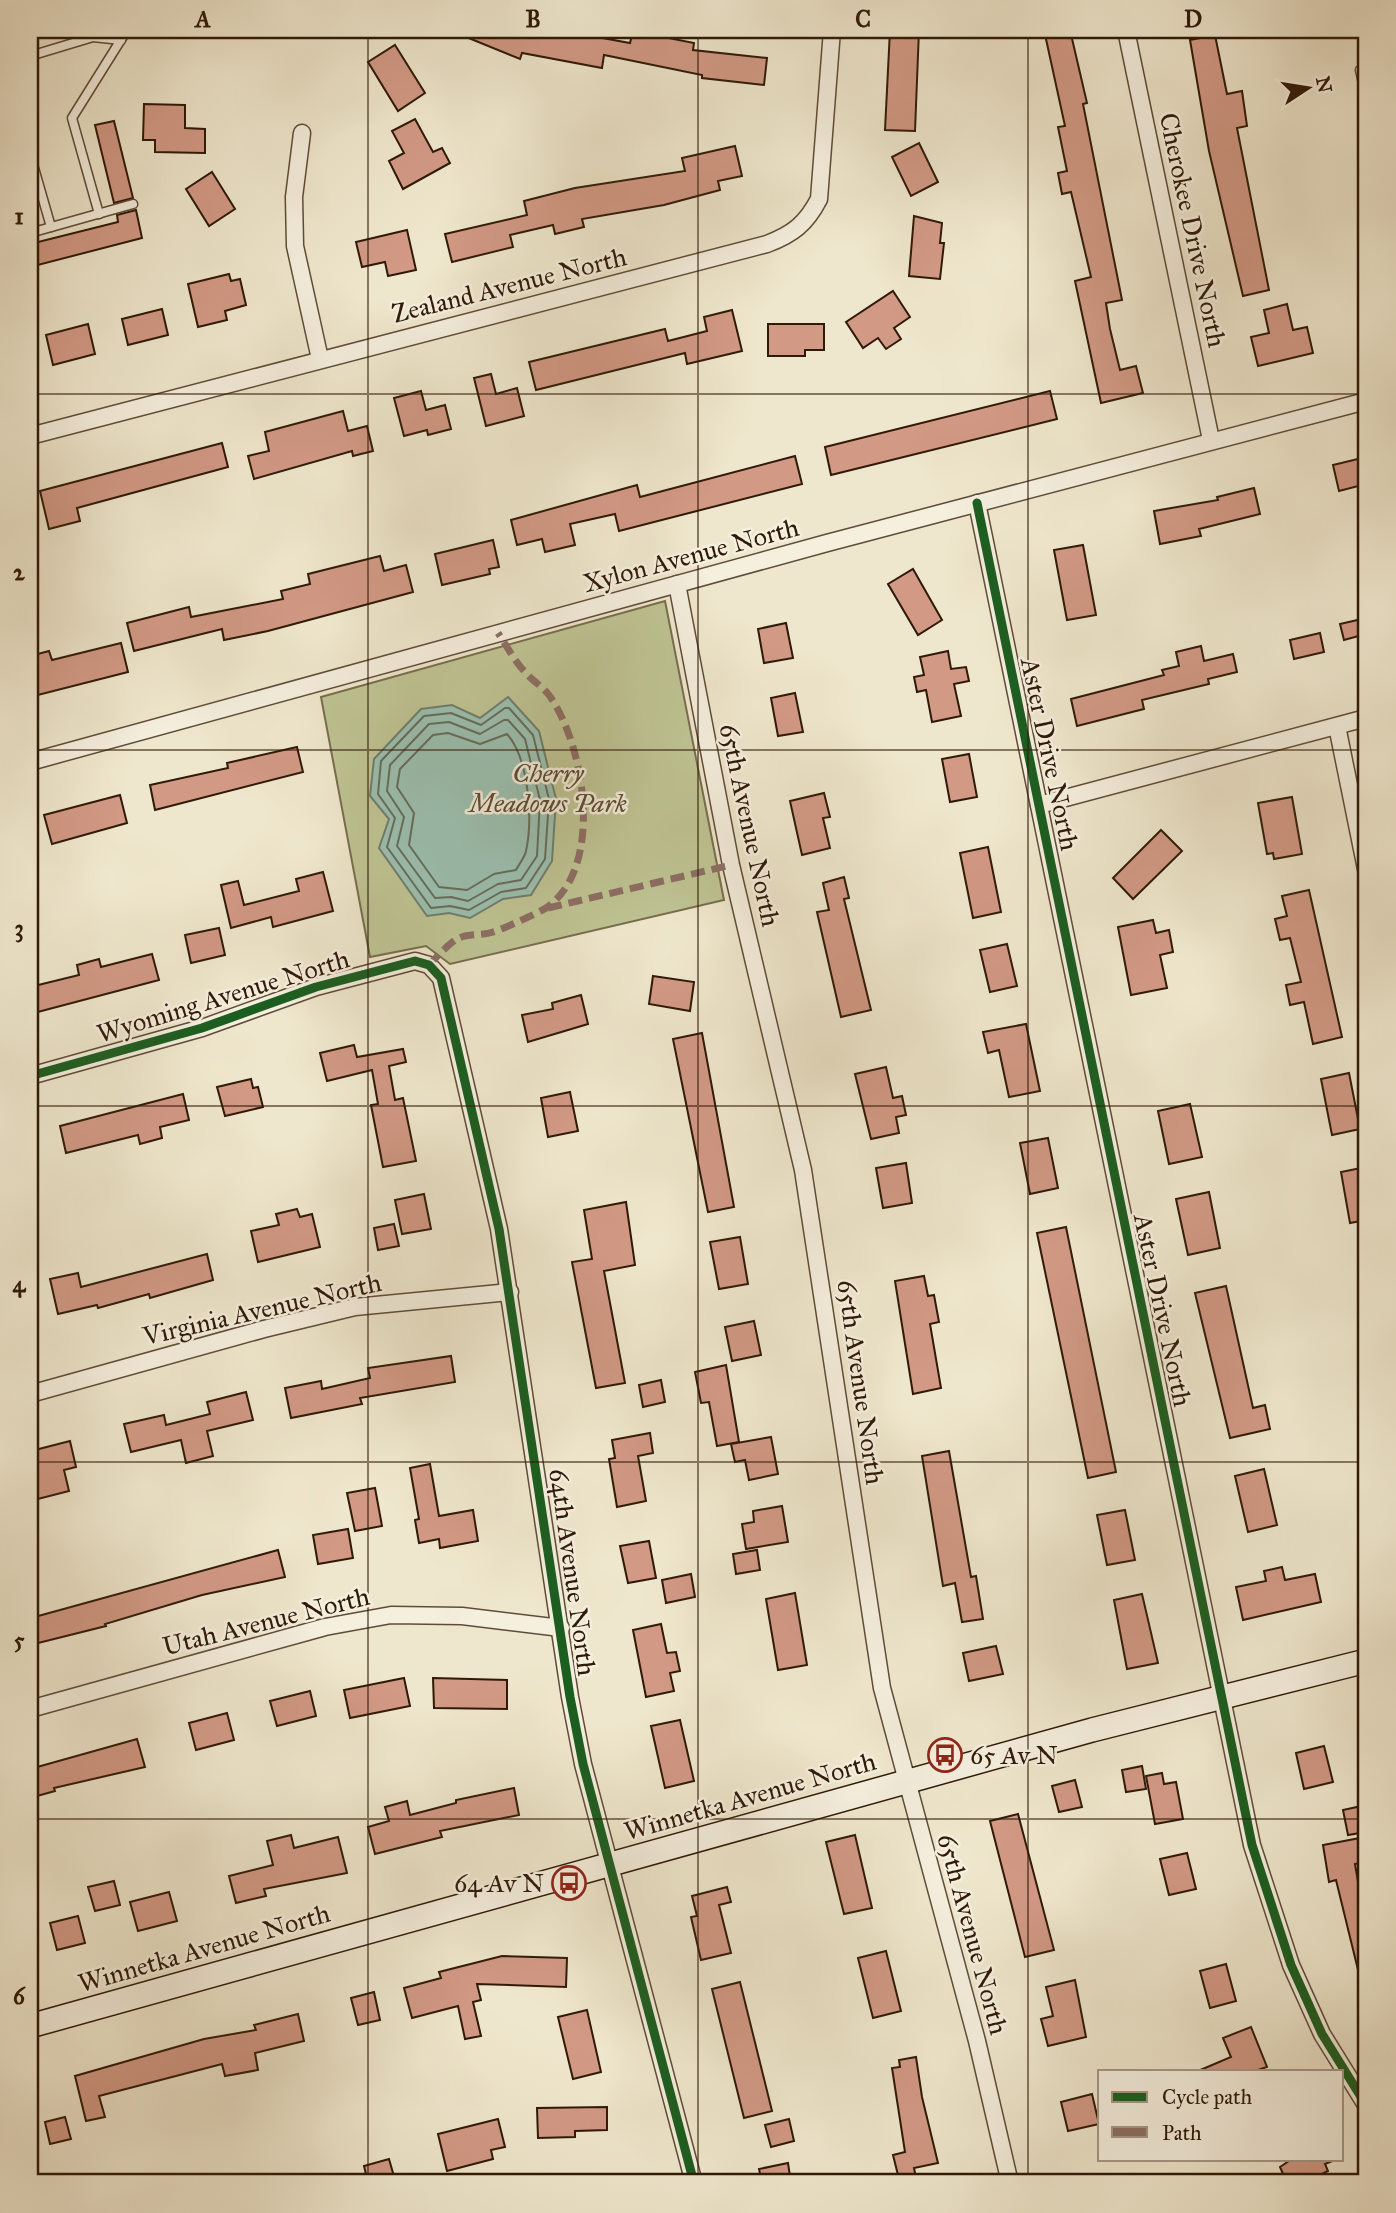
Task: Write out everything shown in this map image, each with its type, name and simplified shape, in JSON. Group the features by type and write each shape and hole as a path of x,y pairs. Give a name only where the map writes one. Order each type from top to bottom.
{"street":[{"name":"Zealand Avenue North","path":"30,436 767,244 789,236 807,220 819,199 832,30"},
{"name":"Cherokee Drive North","path":"1126,30 1211,440"},
{"path":"302,133 294,197 295,246 320,359"},
{"name":"Xylon Avenue North","path":"30,762 677,584 1366,401"},
{"name":"Aster Drive North","path":"977,503 1252,1845 1291,1965 1322,2034 1366,2105"},
{"name":"65th Avenue North","path":"677,584 731,864 803,1170 882,1688 977,2041 1010,2183"},
{"path":"1039,805 1366,718"},
{"path":"1337,726 1366,869"},
{"name":"Wyoming Avenue North","path":"30,1076 202,1028 316,987 415,961 429,965"},
{"name":"64th Avenue North","path":"429,965 441,978 499,1229 580,1751 694,2183"},
{"name":"Virginia Avenue North","path":"30,1394 264,1329 355,1307 510,1292"},
{"name":"Utah Avenue North","path":"30,1709 325,1627 391,1615 462,1616 561,1628"},
{"name":"Winnetka Avenue North","path":"30,2026 907,1781 1366,1661"}],"lane":[{"path":"99,214 72,118 127,30"},
{"path":"30,56 93,37 121,40"},
{"path":"1360,70 1366,96"},
{"path":"30,154 51,227"},
{"path":"30,233 133,204"}],"green space":[{"name":"Cherry Meadows Park","path":"665,601 724,900 450,964 426,946 370,957 321,697"}],"water":[{"path":"508,697 539,731 556,799 552,861 531,895 503,899 470,918 449,913 427,916 379,848 389,819 370,796 374,759 421,709 452,705 480,718"}],"building":[{"path":"449,30 559,30 630,43 633,31 694,43 693,50 767,58 764,85 702,78 702,75 604,55 602,68 522,53 520,59"},
{"path":"890,30 919,30 915,131 885,130"},
{"path":"1044,30 1070,30 1087,103 1083,104 1122,300 1106,303 1110,329 1120,370 1136,366 1143,393 1101,403 1075,281 1091,277 1071,192 1062,194 1058,173 1067,171 1058,127 1065,126"},
{"path":"1215,35 1227,94 1242,91 1247,126 1237,128 1269,290 1243,296 1209,151 1190,40"},
{"path":"395,45 425,93 398,111 368,62"},
{"path":"144,104 185,105 185,128 205,129 205,153 155,152 155,140 143,140"},
{"path":"415,119 433,152 442,148 450,163 403,189 389,161 404,153 392,131"},
{"path":"114,121 133,198 114,203 95,125"},
{"path":"919,143 938,182 911,196 892,157"},
{"path":"735,146 742,176 718,181 720,190 664,205 582,219 584,227 555,234 553,225 510,235 513,247 452,262 445,234 527,215 524,201 575,188 685,171 682,158"},
{"path":"212,172 235,209 209,226 186,189"},
{"path":"136,210 142,238 30,267 30,244 118,222 117,215"},
{"path":"914,216 942,223 940,243 944,243 940,279 909,276"},
{"path":"407,230 416,270 388,276 385,262 362,267 356,242"},
{"path":"229,274 231,281 240,279 246,305 225,311 227,320 198,327 188,284"},
{"path":"893,291 910,317 894,328 901,339 886,349 878,338 863,348 846,322"},
{"path":"1287,304 1293,330 1307,327 1313,353 1258,366 1251,337 1269,333 1264,310"},
{"path":"162,309 168,335 128,345 122,319"},
{"path":"732,310 742,351 687,364 685,353 536,390 529,362 665,329 668,341 707,331 704,317"},
{"path":"88,324 95,354 53,365 46,335"},
{"path":"768,324 824,324 824,350 805,350 805,356 768,356"},
{"path":"491,374 496,394 517,388 524,416 486,426 474,378"},
{"path":"421,391 426,410 445,405 451,429 428,435 427,430 404,436 394,398"},
{"path":"1050,391 1057,419 831,475 825,447"},
{"path":"343,411 348,431 367,426 373,451 353,456 352,451 254,479 248,456 269,451 265,432"},
{"path":"222,443 228,467 77,508 80,521 49,529 40,491"},
{"path":"795,456 802,484 619,531 615,514 570,524 575,545 545,552 542,539 517,545 511,520 637,485 640,497"},
{"path":"1366,457 1366,484 1339,491 1333,465"},
{"path":"1254,488 1260,514 1199,529 1201,536 1160,544 1154,511 1218,500 1217,497"},
{"path":"493,540 499,567 489,569 490,574 442,585 435,554"},
{"path":"1083,545 1096,615 1067,620 1054,550"},
{"path":"380,556 384,571 406,565 413,592 268,631 224,640 222,629 134,651 127,623 189,607 191,617 283,599 281,591 310,584 308,574"},
{"path":"913,569 942,620 918,635 888,584"},
{"path":"1366,618 1366,634 1344,640 1340,624"},
{"path":"786,623 793,658 764,663 758,629"},
{"path":"1320,633 1324,652 1294,659 1290,640"},
{"path":"121,643 128,672 30,697 30,656 49,651 52,660"},
{"path":"1201,646 1204,661 1233,654 1237,672 1208,679 1209,684 1142,700 1144,709 1077,726 1071,699 1164,675 1162,670 1179,666 1176,652"},
{"path":"948,651 951,669 966,667 969,681 954,684 961,716 932,722 926,690 917,692 914,677 924,675 920,657"},
{"path":"795,693 803,732 778,736 771,698"},
{"path":"297,747 303,772 155,810 150,785 228,768 227,763"},
{"path":"969,754 977,797 950,802 942,759"},
{"path":"824,793 830,817 823,818 830,848 802,855 790,801"},
{"path":"120,795 127,823 52,844 44,815"},
{"path":"1292,797 1302,854 1274,859 1273,853 1267,854 1258,803"},
{"path":"1161,830 1182,851 1133,899 1113,878"},
{"path":"988,847 1001,912 973,918 960,853"},
{"path":"323,872 333,911 273,927 271,917 231,928 221,885 238,881 244,905 299,891 296,879"},
{"path":"844,877 849,898 844,899 871,1010 841,1017 817,912 829,910 823,883"},
{"path":"1309,890 1342,1037 1313,1044 1304,1002 1290,1005 1286,985 1301,982 1290,938 1280,940 1275,919 1287,916 1282,896"},
{"path":"1153,920 1156,933 1169,930 1173,952 1160,955 1167,988 1131,995 1118,927"},
{"path":"219,928 225,955 191,963 185,935"},
{"path":"1007,944 1017,986 990,992 980,950"},
{"path":"152,954 159,980 34,1013 30,987 79,975 77,965 99,959 101,967"},
{"path":"653,976 694,982 690,1011 649,1004"},
{"path":"581,995 588,1024 528,1042 522,1015 553,1009 552,1003"},
{"path":"1026,1024 1040,1091 1009,1097 999,1050 988,1053 983,1032"},
{"path":"702,1033 734,1207 708,1212 673,1039"},
{"path":"354,1045 357,1057 403,1049 406,1062 389,1066 395,1100 403,1098 416,1161 383,1167 371,1105 378,1104 372,1070 327,1081 320,1053"},
{"path":"886,1067 893,1098 902,1096 906,1115 896,1117 899,1133 871,1139 855,1074"},
{"path":"1349,1073 1360,1129 1332,1135 1321,1079"},
{"path":"251,1079 253,1088 258,1087 263,1107 225,1116 217,1087"},
{"path":"570,1092 578,1131 548,1137 541,1098"},
{"path":"183,1094 189,1120 160,1127 162,1138 140,1144 138,1135 66,1153 60,1126"},
{"path":"1190,1104 1202,1157 1169,1164 1158,1111"},
{"path":"1048,1138 1058,1188 1030,1194 1020,1143"},
{"path":"906,1163 912,1203 883,1208 876,1168"},
{"path":"1366,1167 1366,1220 1350,1223 1341,1172"},
{"path":"1209,1192 1220,1248 1188,1255 1176,1199"},
{"path":"424,1194 431,1229 402,1234 395,1200"},
{"path":"626,1202 635,1265 604,1271 625,1383 596,1388 572,1262 592,1259 584,1210"},
{"path":"297,1209 300,1217 312,1214 320,1247 258,1262 251,1231 279,1225 276,1214"},
{"path":"394,1224 399,1246 378,1250 374,1228"},
{"path":"1066,1227 1116,1472 1088,1478 1037,1233"},
{"path":"740,1237 748,1284 719,1289 710,1242"},
{"path":"207,1254 213,1280 150,1298 149,1294 98,1308 97,1305 58,1314 50,1279 78,1273 81,1287"},
{"path":"924,1276 928,1296 934,1295 939,1322 930,1324 941,1388 913,1394 895,1281"},
{"path":"1226,1286 1253,1408 1265,1405 1270,1429 1230,1438 1195,1293"},
{"path":"754,1321 761,1355 732,1361 725,1327"},
{"path":"451,1356 455,1382 360,1398 362,1404 291,1418 285,1388 321,1381 322,1389 370,1378 368,1368"},
{"path":"726,1365 739,1442 717,1446 709,1402 701,1403 695,1372"},
{"path":"661,1380 665,1402 643,1407 639,1385"},
{"path":"246,1392 253,1420 207,1431 213,1456 186,1463 181,1440 131,1452 124,1424 164,1415 166,1425 210,1414 207,1402"},
{"path":"650,1433 653,1453 638,1456 646,1501 617,1507 609,1459 615,1458 612,1440"},
{"path":"771,1437 778,1474 749,1480 745,1460 735,1462 731,1444"},
{"path":"70,1441 76,1467 64,1470 69,1491 30,1501 30,1476 37,1475 31,1451"},
{"path":"949,1451 971,1577 976,1576 983,1619 962,1622 955,1583 943,1586 922,1456"},
{"path":"430,1464 439,1516 473,1510 478,1541 440,1548 439,1539 419,1543 415,1520 419,1519 410,1468"},
{"path":"1264,1469 1277,1525 1248,1532 1235,1476"},
{"path":"375,1488 382,1526 355,1531 347,1493"},
{"path":"782,1506 788,1542 746,1549 742,1524 754,1522 753,1511"},
{"path":"1125,1510 1135,1560 1107,1565 1097,1515"},
{"path":"348,1529 353,1558 318,1564 313,1535"},
{"path":"649,1541 656,1578 628,1583 620,1546"},
{"path":"278,1550 285,1577 202,1595 105,1624 106,1626 38,1643 31,1618"},
{"path":"757,1550 760,1570 736,1574 733,1554"},
{"path":"1282,1567 1285,1580 1315,1574 1321,1602 1243,1620 1236,1587 1266,1581 1264,1571"},
{"path":"691,1574 695,1597 666,1603 662,1580"},
{"path":"795,1593 807,1665 778,1670 766,1599"},
{"path":"1142,1594 1158,1663 1127,1669 1114,1600"},
{"path":"661,1624 667,1653 676,1652 680,1671 670,1673 674,1691 646,1697 633,1630"},
{"path":"996,1646 1003,1674 969,1681 963,1653"},
{"path":"404,1678 410,1706 350,1718 344,1690"},
{"path":"433,1678 507,1680 507,1709 434,1708"},
{"path":"310,1691 316,1716 277,1726 270,1701"},
{"path":"227,1713 234,1740 196,1750 189,1723"},
{"path":"680,1720 694,1781 665,1788 651,1726"},
{"path":"137,1739 145,1767 54,1788 55,1791 30,1798 30,1769"},
{"path":"1324,1746 1333,1782 1304,1789 1296,1753"},
{"path":"1142,1766 1146,1789 1126,1792 1122,1770"},
{"path":"1162,1773 1164,1784 1176,1782 1183,1819 1155,1824 1146,1776"},
{"path":"1075,1780 1082,1807 1059,1812 1052,1786"},
{"path":"514,1788 519,1815 440,1831 442,1837 375,1854 368,1827 389,1821 385,1807 407,1801 410,1815 456,1803 456,1800"},
{"path":"1366,1805 1366,1832 1348,1835 1343,1810"},
{"path":"1018,1814 1054,1950 1025,1957 990,1821"},
{"path":"291,1835 294,1848 338,1837 347,1873 264,1889 266,1896 236,1903 229,1876 273,1865 267,1841"},
{"path":"855,1835 872,1908 844,1914 826,1842"},
{"path":"1360,1838 1365,1862 1355,1864 1361,1899 1366,1898 1366,1978 1360,1978 1336,1880 1329,1882 1323,1845"},
{"path":"1187,1853 1196,1889 1169,1895 1160,1859"},
{"path":"114,1881 120,1905 95,1911 88,1887"},
{"path":"727,1887 731,1902 719,1905 731,1953 701,1960 691,1917 697,1916 692,1896"},
{"path":"169,1892 177,1921 138,1931 130,1902"},
{"path":"78,1916 85,1943 57,1950 50,1923"},
{"path":"886,1951 901,2011 873,2018 858,1958"},
{"path":"502,1956 567,1958 566,1987 477,1984 481,2000 473,2002 481,2036 465,2039 458,2006 412,2018 404,1988 441,1978 439,1972"},
{"path":"1226,1964 1236,2001 1210,2008 1200,1971"},
{"path":"1075,1980 1086,2037 1048,2046 1041,2019 1053,2016 1046,1987"},
{"path":"740,1982 772,2111 744,2118 712,1989"},
{"path":"374,1992 380,2020 358,2025 351,1998"},
{"path":"587,2010 601,2072 573,2079 558,2017"},
{"path":"298,2014 304,2041 255,2053 258,2070 225,2076 222,2064 99,2096 105,2117 86,2121 75,2076 204,2039 256,2030 254,2025"},
{"path":"1251,2027 1267,2067 1258,2070 1200,2070 1231,2057 1223,2038"},
{"path":"916,2057 922,2097 938,2163 914,2168 917,2183 900,2183 893,2155 905,2152 892,2068 900,2067 899,2060"},
{"path":"1092,2094 1098,2124 1068,2131 1061,2102"},
{"path":"607,2107 607,2130 575,2131 575,2137 538,2138 537,2108"},
{"path":"65,2117 71,2139 50,2144 45,2122"},
{"path":"498,2119 505,2147 491,2150 493,2159 447,2171 438,2134"},
{"path":"789,2119 794,2141 771,2147 765,2125"},
{"path":"389,2159 395,2180 368,2183 364,2166"},
{"path":"1290,2160 1335,2160 1325,2164 1328,2171 1303,2183 1300,2176 1287,2183 1280,2167"},
{"path":"788,2163 791,2183 762,2183 759,2169"}],"marked path":[{"path":"429,965 457,939 497,931 546,908 565,889 576,865 582,836 583,805 572,744 562,717 549,695 522,669 498,633"},
{"path":"548,908 731,865"}],"cycle path":[{"path":"977,503 1252,1845 1291,1965 1322,2034 1366,2105"},
{"path":"30,1076 202,1028 316,987 415,961 429,965 441,978 499,1229 570,1697 583,1764 694,2183"}],"place":[{"name":"65 Av N","path":"945,1755"},
{"name":"64 Av N","path":"569,1883"}]}
